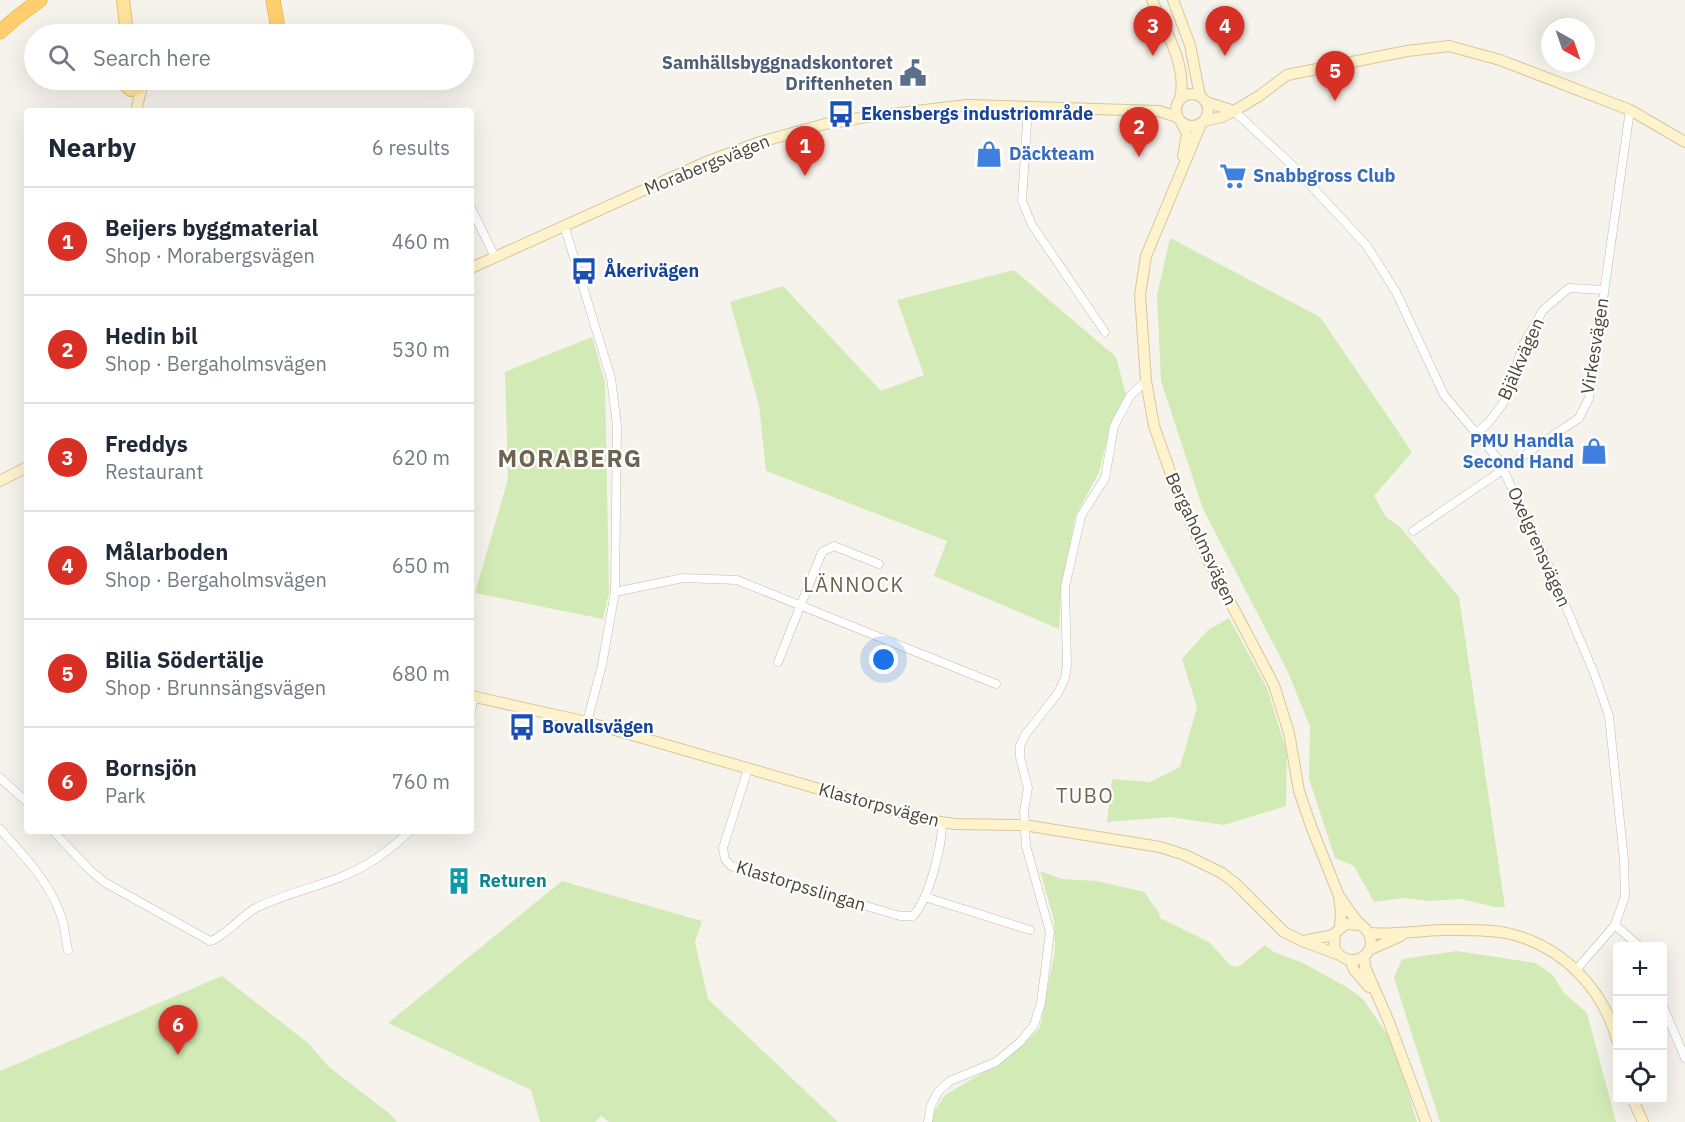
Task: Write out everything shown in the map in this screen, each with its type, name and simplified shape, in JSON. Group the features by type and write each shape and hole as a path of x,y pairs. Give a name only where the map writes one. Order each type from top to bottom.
{"highway":[{"path":"0,32 40,0"},
{"path":"273,0 276,24"}],"main road":[{"path":"123,0 126,24"},
{"path":"129,0 132,24"}],"street":[{"path":"1152,0 1180,70 1183,85 1175,107 1179,120 1191,126 1234,111 1287,75 1407,51 1449,46 1500,60 1630,110 1685,142"},
{"path":"1173,0 1190,45 1208,113 1203,122"},
{"path":"128,90 134,108"},
{"path":"136,108 141,90"},
{"path":"1178,101 1192,93 1234,111"},
{"name":"Morabergsvägen","path":"1159,111 1178,101"},
{"name":"Morabergsvägen","path":"474,267 721,156 825,124 950,106 1159,111 1179,120"},
{"path":"1028,107 1022,201 1032,225 1105,332"},
{"name":"Virkesvägen","path":"1413,531 1579,418 1589,398 1630,110"},
{"name":"Oxelgrensvägen","path":"1234,111 1291,164 1367,246 1396,292 1444,395 1498,459 1544,555 1594,673 1609,716 1624,869 1624,896 1615,925 1576,970"},
{"name":"Bergaholmsvägen","path":"1179,120 1187,134 1180,171"},
{"name":"Bergaholmsvägen","path":"1203,122 1180,171 1146,256 1140,295 1146,381 1154,426 1179,497 1208,560 1274,685 1289,734 1299,791 1339,896 1341,913 1333,944 1337,954"},
{"path":"474,214 495,257"},
{"path":"564,225 611,378 617,425 615,592 602,665 587,722"},
{"name":"Bjälkvägen","path":"1477,433 1489,422 1504,402 1524,343 1543,310 1569,288 1604,290"},
{"path":"928,1122 931,1106 938,1092 950,1081 996,1062 1020,1042 1034,1025 1038,1014 1050,932 1026,846 1024,811 1028,788 1020,757 1020,746 1024,735 1058,693 1065,678 1067,664 1065,587 1081,516 1105,478 1114,426 1130,396 1146,381"},
{"path":"0,482 24,469"},
{"path":"778,662 822,552 834,546 879,564"},
{"path":"615,592 683,578 737,580 996,684"},
{"name":"Klastorpsvägen","path":"474,696 587,722 942,823 1024,825 1160,847 1185,855 1222,873 1284,932 1337,954"},
{"name":"Klastorpsslingan","path":"748,769 723,849 725,859 731,866 900,916 913,916 922,907 942,841 942,823"},
{"path":"0,778 24,799"},
{"path":"0,830 42,878 53,896 61,915 68,950"},
{"path":"56,834 84,865 104,882 206,940 217,939 247,914 262,906 360,868 382,855 406,834"},
{"name":"Bergaholmsvägen","path":"1339,896 1365,929"},
{"path":"925,897 1030,930"},
{"path":"1302,941 1337,931 1350,923 1365,929 1412,932 1480,931 1510,934 1538,944 1564,960 1582,975 1601,1000 1613,1033"},
{"path":"1615,925 1634,942"},
{"path":"1365,929 1371,940 1366,953 1365,967 1389,1022 1426,1122"},
{"path":"1350,960 1412,932"},
{"path":"1337,954 1350,960 1354,970 1376,996"},
{"path":"1667,1016 1685,1058"},
{"path":"1635,1104 1643,1122"}],"green space":[{"path":"1170,238 1320,317 1412,452 1374,496 1386,517 1401,528 1459,597 1505,907 1461,899 1430,901 1404,898 1374,902 1354,866 1335,858 1309,779 1310,726 1287,670 1203,509 1161,381 1157,295"},
{"path":"1014,270 1116,357 1126,395 1110,428 1099,472 1075,517 1061,590 1059,629 934,576 947,541 766,471 759,405 730,302 783,286 881,391 924,375 897,300"},
{"path":"592,337 605,382 609,593 603,619 475,593 508,479 505,372"},
{"path":"1229,618 1267,688 1287,753 1286,806 1224,825 1170,817 1107,822 1112,779 1150,782 1180,767 1197,707 1182,659 1208,630"},
{"path":"1040,871 1062,879 1097,881 1144,892 1160,918 1209,942 1230,965 1235,967 1241,965 1265,945 1274,952 1303,963 1345,986 1362,998 1393,1042 1417,1122 932,1122 931,1116 945,1095 1001,1062 1040,1028 1055,950 1054,920"},
{"path":"562,881 702,921 695,942 708,999 838,1122 609,1122 601,1116 595,1122 540,1122 531,1090 388,1023"},
{"path":"1457,951 1535,963 1552,974 1564,993 1587,1013 1616,1122 1440,1122 1394,978 1402,959"},
{"path":"222,976 308,1043 329,1067 390,1114 397,1122 0,1122 0,1071"}],"place":[{"name":"Freddys","path":"1153,56"},
{"name":"Målarboden","path":"1225,56"},
{"name":"Samhällsbyggnadskontoret Driftenheten","path":"913,73"},
{"name":"Bilia Södertälje","path":"1335,101"},
{"name":"Ekensbergs industriområde","path":"841,114"},
{"name":"Däckteam","path":"989,154"},
{"name":"Hedin bil","path":"1139,157"},
{"name":"Beijers byggmaterial","path":"805,176"},
{"name":"Snabbgross Club","path":"1233,176"},
{"name":"Åkerivägen","path":"584,271"},
{"name":"PMU Handla Second Hand","path":"1594,451"},
{"name":"Bovallsvägen","path":"522,727"},
{"name":"Returen","path":"459,881"},
{"name":"Bornsjön","path":"178,1055"}],"district":[{"name":"MORABERG","path":"570,459"},
{"name":"LÄNNOCK","path":"854,585"},
{"name":"TUBO","path":"1085,796"}]}
